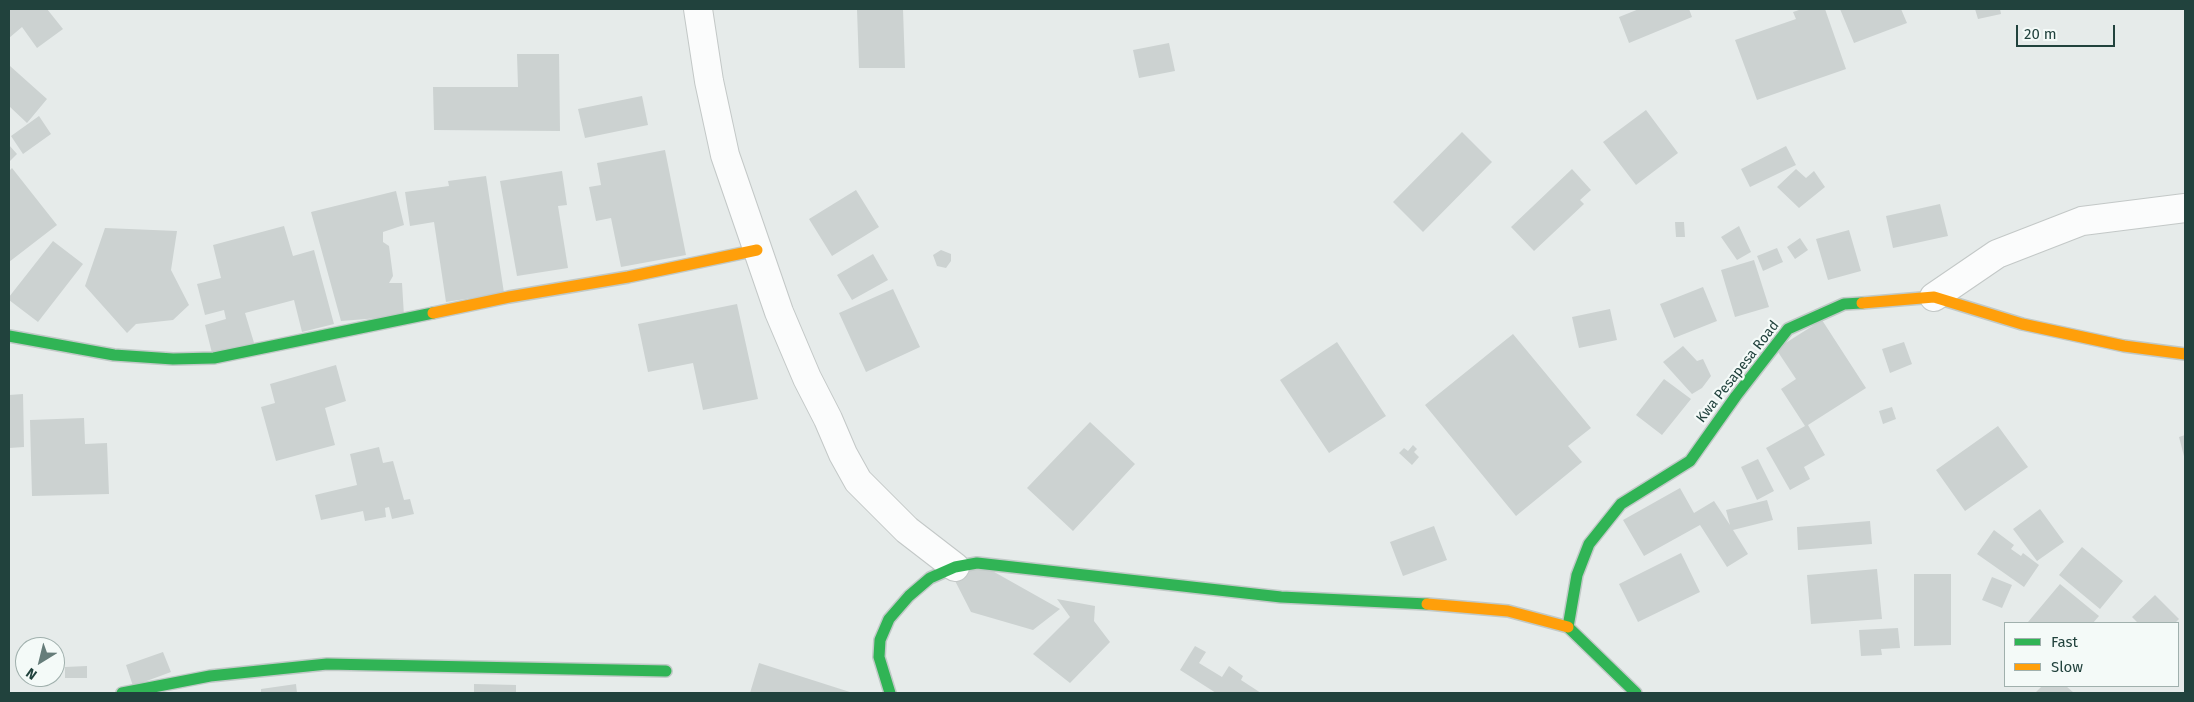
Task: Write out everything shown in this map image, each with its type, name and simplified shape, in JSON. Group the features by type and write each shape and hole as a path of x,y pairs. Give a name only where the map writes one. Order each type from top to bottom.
{"street":[{"path":"698,9 709,81 725,155 757,250 806,378 858,481 907,530 955,567"},
{"path":"1934,297 1997,254 2082,221 2185,208"},
{"path":"9,336 114,356 173,359 214,358 490,301 628,277 757,250"},
{"name":"Kwa Pesapesa Road","path":"1568,627 1577,575 1589,544 1621,504 1690,461 1736,396 1788,329 1844,304 1934,297 2022,324 2124,346 2185,354"},
{"path":"890,693 879,657 880,640 889,619 909,596 930,578 955,567 977,563 1282,597 1458,606 1508,611 1568,627 1636,693"},
{"path":"122,693 210,676 327,664 666,671"}],"building":[{"path":"9,9 47,9 63,29 37,48 22,27 9,38"},
{"path":"857,9 903,9 905,68 859,68"},
{"path":"1639,9 1689,9 1692,17 1629,43 1619,17"},
{"path":"1802,9 1825,9 1846,69 1757,100 1735,40 1796,19 1793,12"},
{"path":"1840,9 1901,9 1907,23 1854,43"},
{"path":"1975,9 2000,9 2001,14 1978,19"},
{"path":"1169,43 1175,71 1139,78 1133,50"},
{"path":"517,54 559,54 560,131 434,130 433,87 518,87"},
{"path":"10,66 47,99 27,123 9,106"},
{"path":"642,96 648,125 585,138 578,109"},
{"path":"1646,110 1678,153 1636,185 1603,142"},
{"path":"39,116 51,134 23,154 11,136"},
{"path":"1462,132 1492,162 1423,232 1393,202"},
{"path":"9,145 17,154 9,162"},
{"path":"1786,146 1796,165 1750,187 1741,169"},
{"path":"665,150 686,255 621,267 611,218 596,221 589,187 601,185 597,163"},
{"path":"12,168 57,225 9,262 9,171"},
{"path":"1572,169 1591,190 1580,200 1584,204 1534,251 1511,227"},
{"path":"1796,169 1806,178 1814,171 1825,187 1799,208 1777,187"},
{"path":"562,171 567,205 558,206 568,268 517,276 500,181"},
{"path":"486,176 504,293 446,302 434,222 410,226 405,192 449,186 448,181"},
{"path":"856,190 879,227 832,256 809,219"},
{"path":"396,191 404,225 383,232 383,242 389,246 393,276 389,283 402,283 404,316 341,321 311,212"},
{"path":"1940,204 1948,236 1893,248 1886,216"},
{"path":"1675,222 1684,222 1685,237 1676,237"},
{"path":"284,226 293,256 314,250 334,324 302,332 294,300 245,313 255,346 213,357 205,325 226,319 224,310 205,315 197,284 221,278 213,245"},
{"path":"1739,226 1751,252 1737,260 1721,237"},
{"path":"105,228 177,231 171,270 189,305 173,320 136,324 127,333 85,286"},
{"path":"1849,230 1861,271 1828,280 1816,239"},
{"path":"1800,238 1808,250 1795,259 1787,247"},
{"path":"53,241 83,264 38,322 9,300 9,297"},
{"path":"1777,248 1783,262 1763,271 1757,256"},
{"path":"941,250 951,254 951,261 946,268 937,266 933,255"},
{"path":"873,254 888,280 852,300 837,275"},
{"path":"1754,260 1769,307 1735,317 1721,270"},
{"path":"1703,287 1717,321 1674,338 1660,304"},
{"path":"893,289 920,347 866,372 839,313"},
{"path":"737,304 758,399 703,410 693,363 648,372 638,324"},
{"path":"1610,309 1617,340 1579,348 1572,317"},
{"path":"1822,320 1866,388 1808,425 1825,455 1804,467 1810,479 1790,490 1766,448 1805,426 1781,389 1796,379 1776,349"},
{"path":"1513,334 1591,428 1568,446 1582,462 1516,516 1425,405"},
{"path":"1337,342 1386,416 1329,453 1280,380"},
{"path":"1904,342 1912,364 1890,373 1882,349"},
{"path":"1683,346 1697,361 1703,359 1711,376 1702,388 1692,394 1663,362"},
{"path":"336,365 346,401 325,408 335,445 276,461 261,407 275,403 270,384"},
{"path":"1664,379 1691,399 1662,435 1636,415"},
{"path":"23,394 24,447 9,448 9,395"},
{"path":"1892,407 1896,419 1883,424 1879,411"},
{"path":"84,418 85,444 107,443 109,494 32,496 30,420"},
{"path":"1090,422 1135,464 1073,531 1027,488"},
{"path":"1998,426 2028,467 1965,511 1936,470"},
{"path":"2185,435 2185,460 2179,437"},
{"path":"1413,445 1417,449 1414,452 1419,457 1412,465 1399,453 1404,448 1408,451"},
{"path":"379,447 383,463 393,461 404,500 410,499 414,514 392,519 389,507 385,508 386,517 365,521 363,511 321,520 315,495 357,485 350,454"},
{"path":"1758,459 1774,491 1757,500 1741,467"},
{"path":"1680,488 1694,513 1714,501 1730,525 1726,510 1767,500 1773,520 1733,530 1748,554 1727,567 1700,525 1644,556 1623,520"},
{"path":"2040,509 2064,542 2037,561 2013,529"},
{"path":"1870,521 1872,544 1798,550 1797,527"},
{"path":"1434,526 1447,560 1403,576 1390,542"},
{"path":"1994,530 2014,545 2011,549 2021,556 2023,553 2039,565 2024,587 1977,554"},
{"path":"2082,547 2123,581 2100,609 2059,575"},
{"path":"1681,553 1700,592 1638,622 1619,584"},
{"path":"980,564 1060,609 1033,630 971,612 951,573"},
{"path":"1877,569 1882,619 1811,624 1807,575"},
{"path":"1914,574 1951,574 1951,645 1914,646"},
{"path":"1992,577 2012,585 2002,608 1982,600"},
{"path":"2060,584 2099,616 2094,622 2028,622"},
{"path":"2155,595 2179,619 2176,622 2137,622 2132,617"},
{"path":"1057,599 1095,606 1094,621 1110,642 1070,683 1033,654 1070,617"},
{"path":"1898,628 1900,648 1881,649 1882,655 1861,656 1859,630"},
{"path":"1195,646 1206,652 1199,663 1222,677 1229,666 1243,676 1241,680 1261,693 1216,693 1180,670"},
{"path":"163,652 171,672 133,686 126,665"},
{"path":"759,663 853,693 750,693"},
{"path":"87,666 87,678 65,678 65,667"},
{"path":"296,684 297,693 261,693 261,689"},
{"path":"474,684 516,685 516,693 474,693"},
{"path":"2041,687 2067,687 2074,693 2035,693"}],"traffic: fast":[{"path":"1636,693 1568,627 1577,575 1589,544 1621,504 1690,461 1736,396 1788,329 1844,304 1862,303"},
{"path":"9,336 114,355 173,359 214,358 433,313"},
{"path":"890,693 879,657 880,640 889,619 909,596 930,578 955,567 977,563 1281,597 1427,604"},
{"path":"122,693 210,676 327,664 666,671"}],"traffic: slow":[{"path":"433,313 509,297 628,277 757,250"},
{"path":"1862,303 1934,297 2022,324 2124,346 2185,354"},
{"path":"1427,604 1508,611 1568,627"}]}
